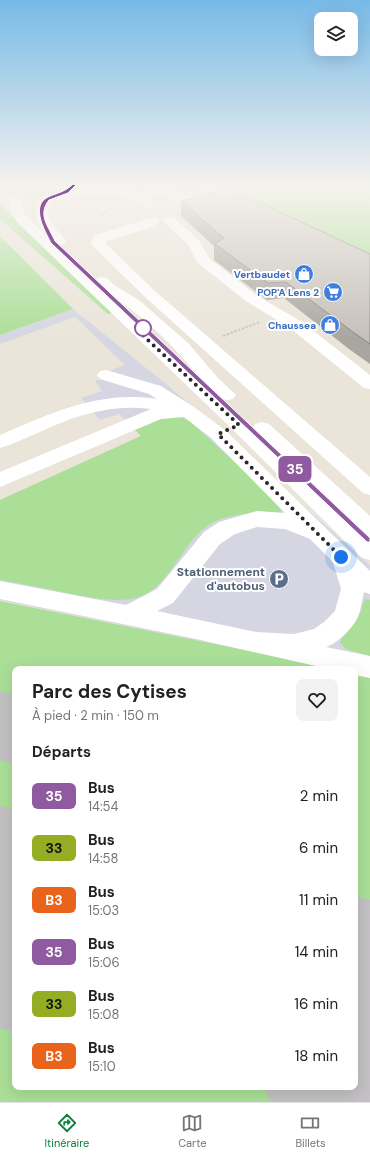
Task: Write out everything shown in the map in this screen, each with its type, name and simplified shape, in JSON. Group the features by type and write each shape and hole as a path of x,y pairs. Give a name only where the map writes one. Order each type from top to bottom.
{"street":[{"path":"39,236 239,425 370,552"},
{"path":"50,236 52,242 370,540"},
{"path":"55,236 109,288 134,303 183,347 212,382 370,528"},
{"path":"108,236 98,240 98,244 150,294 370,488"},
{"path":"185,236 194,243 203,260 208,264 251,298 296,325 370,384"},
{"path":"106,375 155,390 188,411 218,434 370,585"},
{"path":"0,442 68,414 100,404 130,402 155,404 188,411"},
{"path":"0,480 158,413 188,411"},
{"path":"218,434 239,425"},
{"path":"129,615 165,596 212,538 227,528 257,519 288,521 312,531 331,547 347,570 353,589 346,616 321,638 294,645 257,642"},
{"path":"0,590 129,615 370,667"}],"shaded area":[{"path":"73,309 172,389 370,565 370,677 358,671 358,666 337,666 260,653 0,600 0,500 141,436 119,414 100,420 81,398 102,391 95,381 102,379 111,370 125,365 75,317 0,344 0,335"}],"green space":[{"path":"0,236 0,236 73,309 0,335"},
{"path":"20,236 33,236 112,313 108,314"},
{"path":"319,236 370,236 370,261"},
{"path":"178,415 191,422 253,479 278,504 282,513 256,513 230,516 214,522 202,530 192,540 166,576 156,586 145,594 131,599 98,599 0,580 0,500 141,436 134,429 162,418"},
{"path":"366,599 370,600 370,656 346,649 340,643 343,633 361,612 363,603"},
{"path":"0,601 324,666 12,666 12,1090 358,1090 358,674 370,677 370,1102 0,1102"}],"building":[{"name":"POP'A Lens 2","path":"222,236 332,236 370,254 370,344 286,282 268,283 215,244 224,238"}],"taxiway":[{"path":"0,726 12,728"}],"runway":[{"path":"0,917 12,920"},
{"path":"358,1017 370,1021"}],"bus line":[{"name":"35","path":"50,236 52,242 138,324 370,540"}],"place":[{"name":"Vertbaudet","path":"304,274"},
{"name":"POP'A Lens 2","path":"333,292"},
{"name":"Chaussea","path":"330,325"},
{"name":"Stationnement d'autobus","path":"279,579"}],"route":[{"path":"143,328 134,327 239,425 218,434 341,557"}]}
